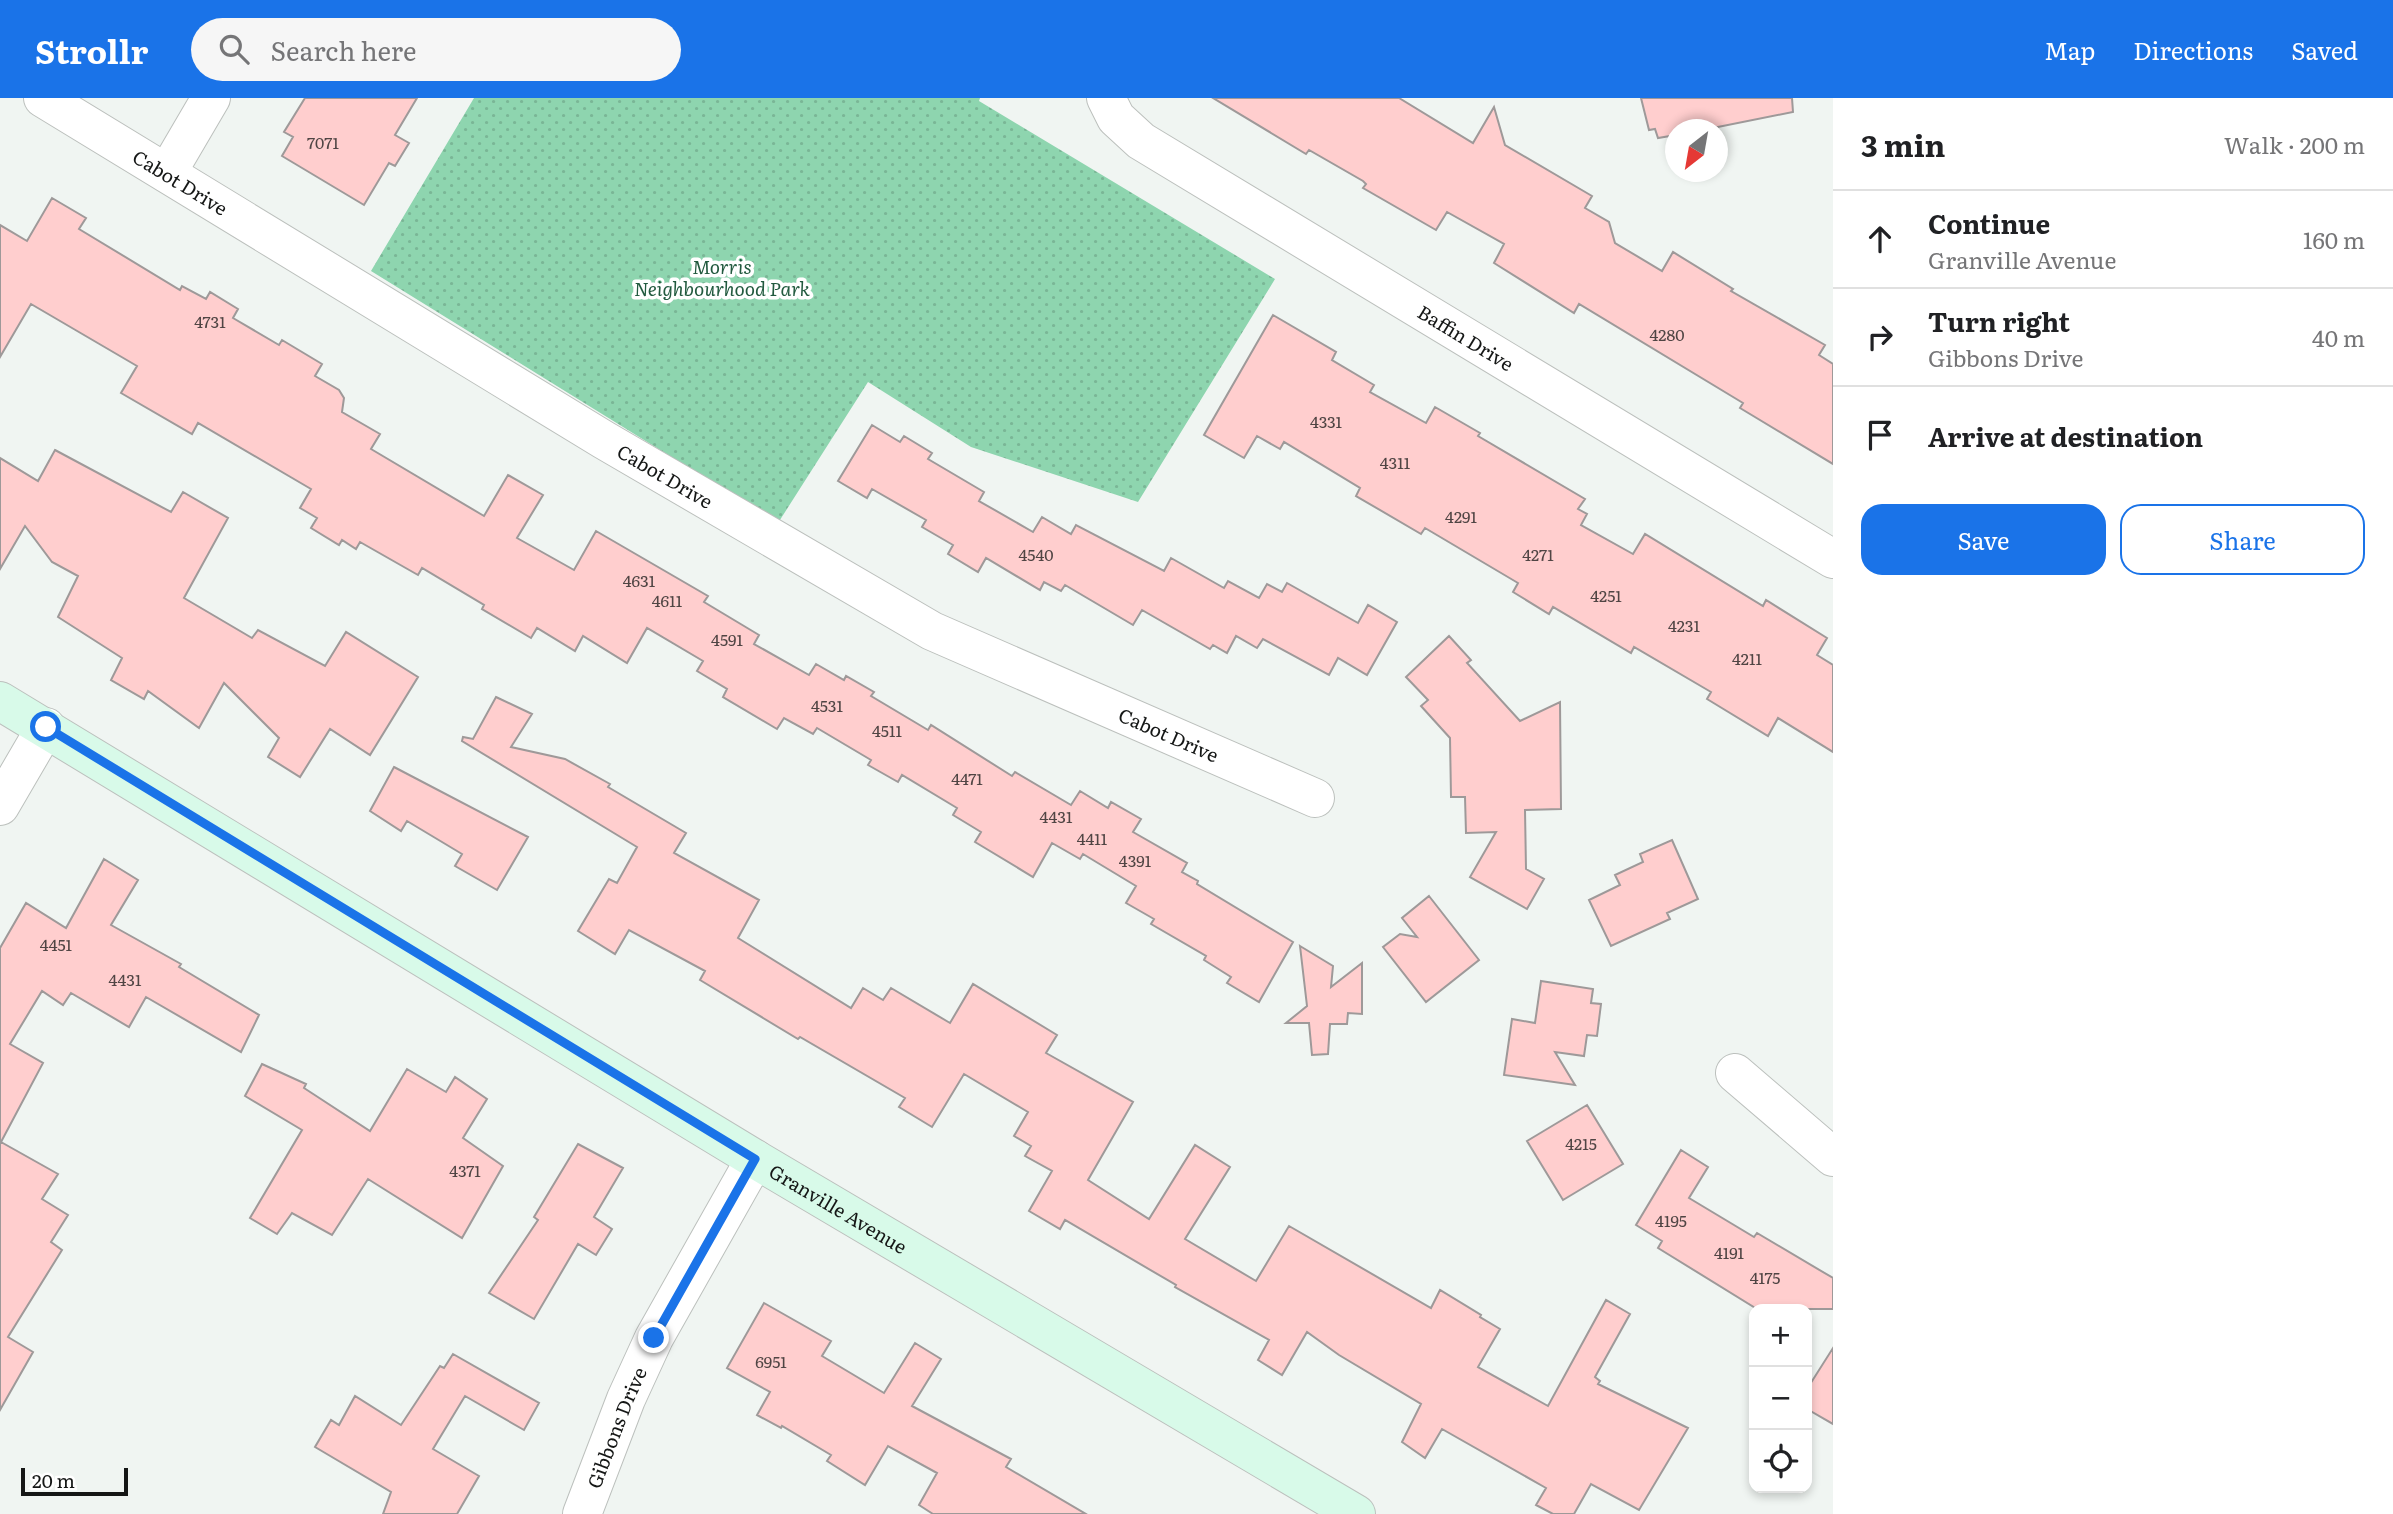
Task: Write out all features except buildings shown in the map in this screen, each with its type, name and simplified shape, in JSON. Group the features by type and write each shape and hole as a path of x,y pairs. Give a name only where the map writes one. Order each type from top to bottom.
{"street":[{"name":"Cabot Drive","path":"43,98 604,440 932,631 1315,798"},
{"path":"167,173 211,98"},
{"name":"Baffin Drive","path":"1107,102 1128,131 1141,141 1833,559"},
{"name":"Granville Avenue","path":"0,701 755,1159 1356,1514"},
{"path":"0,806 46,727"},
{"path":"1735,1073 1833,1157"},
{"name":"Gibbons Drive","path":"582,1514 626,1399 654,1338 755,1159"}],"green space":[{"name":"Morris Neighbourhood Park","path":"474,98 980,98 979,101 1275,279 1138,502 971,447 868,382 778,523 371,271"}],"route":[{"path":"46,727 755,1159 654,1338"}]}
